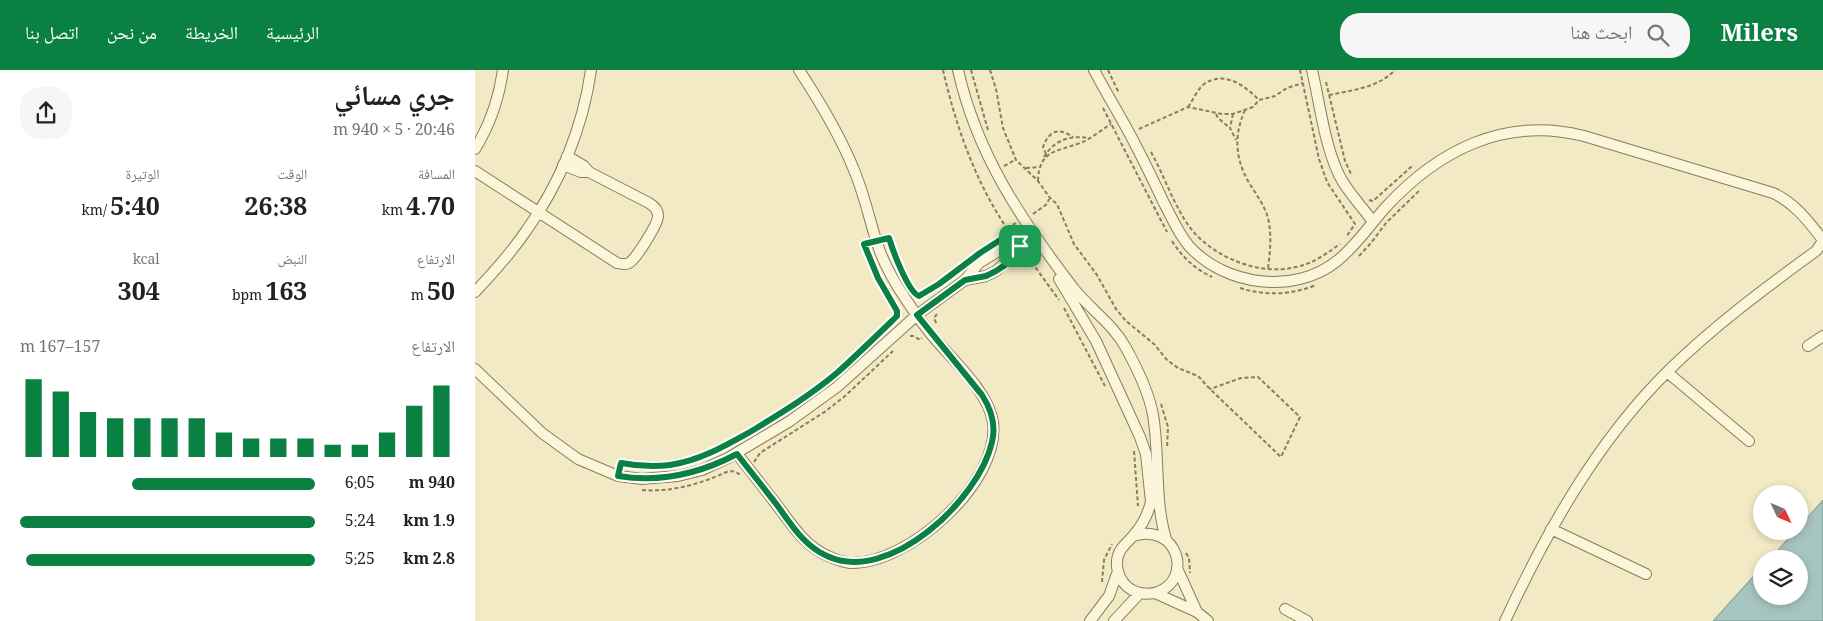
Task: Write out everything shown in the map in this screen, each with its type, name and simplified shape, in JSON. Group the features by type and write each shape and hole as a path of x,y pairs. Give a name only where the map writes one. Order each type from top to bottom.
{"street":[{"path":"475,149 495,107 503,70"},
{"path":"475,292 516,245 538,213 565,160 582,115 591,70"},
{"path":"737,454 799,535 812,547 834,559 851,563 884,556 912,543 935,526 963,497 983,467 992,441 993,422 990,409 982,395 917,315 888,270 861,187 847,154 799,70"},
{"path":"958,70 972,120 999,180 1043,249 1081,298 1111,326 1130,356 1151,408 1153,478 1150,507 1133,536 1119,551 1117,571 1109,596 1091,621"},
{"path":"1094,70 1135,144 1176,227 1193,250 1215,266 1236,275 1257,280 1277,282 1304,278 1321,272 1355,245 1395,198 1419,176 1454,152 1490,137 1525,130 1560,131 1584,136 1773,193 1798,209 1823,240 1820,251 1748,301 1702,339 1645,396 1611,438 1579,483 1535,558 1505,621"},
{"path":"1098,70 1103,85"},
{"path":"1312,70 1329,145 1339,175 1373,222"},
{"path":"475,171 617,263 625,264 631,261 656,224 658,216 656,209 649,203 589,172 584,166 565,160"},
{"path":"965,280 986,276 996,271 1019,248 1035,238"},
{"path":"475,369 554,443 578,459 618,476 642,479 677,476 702,470 737,454 783,426 821,400 917,315 965,280 979,263 997,252 1019,248"},
{"path":"1043,249 1102,352 1144,446 1166,539 1176,555 1177,568 1197,612"},
{"path":"1808,346 1823,336"},
{"path":"1667,372 1749,441"},
{"path":"1551,529 1646,574"},
{"path":"1133,536 1147,533 1166,539"},
{"path":"1117,571 1124,583 1140,594 1155,593 1167,586 1172,581 1177,568"},
{"path":"1155,593 1197,612 1208,621"},
{"path":"1114,621 1140,594"},
{"path":"1285,610 1305,620"}],"path":[{"path":"943,70 949,98 970,157 987,194 1011,233 992,245"},
{"path":"990,70 996,88 1003,128 1016,160 1038,181 1049,198 1057,204 1074,244 1097,275 1106,294 1126,321 1154,344 1167,360 1178,368 1197,376 1209,389 1281,457 1300,417 1257,377 1241,378 1209,389"},
{"path":"1107,70 1120,96"},
{"path":"1151,150 1185,219 1201,239 1212,248 1236,261 1268,269 1295,268 1313,261 1341,243 1355,224 1327,182 1319,159 1300,70"},
{"path":"1329,95 1379,83 1395,70"},
{"path":"1188,107 1216,113 1233,114 1253,107 1259,100 1275,96 1287,88 1325,78 1345,161 1355,181"},
{"path":"1143,136 1139,129 1188,107 1205,84 1219,79 1239,83 1259,100"},
{"path":"1099,101 1156,214 1177,250 1200,271 1217,279"},
{"path":"1236,140 1239,123 1245,110"},
{"path":"1216,113 1218,118 1230,128 1236,140 1241,167 1268,216 1271,231 1271,250 1268,269"},
{"path":"1230,128 1233,114"},
{"path":"1043,159 1067,146 1089,138 1111,124"},
{"path":"1046,154 1043,147 1047,138 1054,132 1065,132 1073,137"},
{"path":"1038,181 1039,167 1048,150 1060,141 1073,137 1089,138"},
{"path":"1004,166 1016,160"},
{"path":"1025,168 1039,167"},
{"path":"1356,258 1371,244 1386,223 1425,184 1411,167 1373,200 1365,196"},
{"path":"845,365 897,316 896,308 878,278 864,244 889,238 897,260 917,296 939,284 967,263"},
{"path":"1019,248 1059,300"},
{"path":"1232,286 1247,291 1287,293 1305,290 1318,284"},
{"path":"1063,307 1106,388"},
{"path":"819,387 838,372"},
{"path":"618,476 621,463 639,466 669,465 699,458 739,438 801,400"},
{"path":"1133,447 1138,508"},
{"path":"1103,583 1103,560 1113,542"}],"water":[{"path":"1823,500 1823,621 1713,621 1753,577 1753,605 1808,605 1808,550 1778,550 1787,540 1808,540 1808,517"}],"route":[{"path":"1011,233 1020,246 1005,265 986,276 965,280 917,315 987,402 993,422 993,432 989,452 971,488 947,516 912,543 884,556 851,563 834,559 819,552 799,535 737,454 690,474 655,479 618,476 621,463 639,466 669,465 699,458 723,447 773,418 838,372 897,316 896,308 878,278 864,244 889,238 897,260 917,296 939,284 980,253 1011,233"}]}
